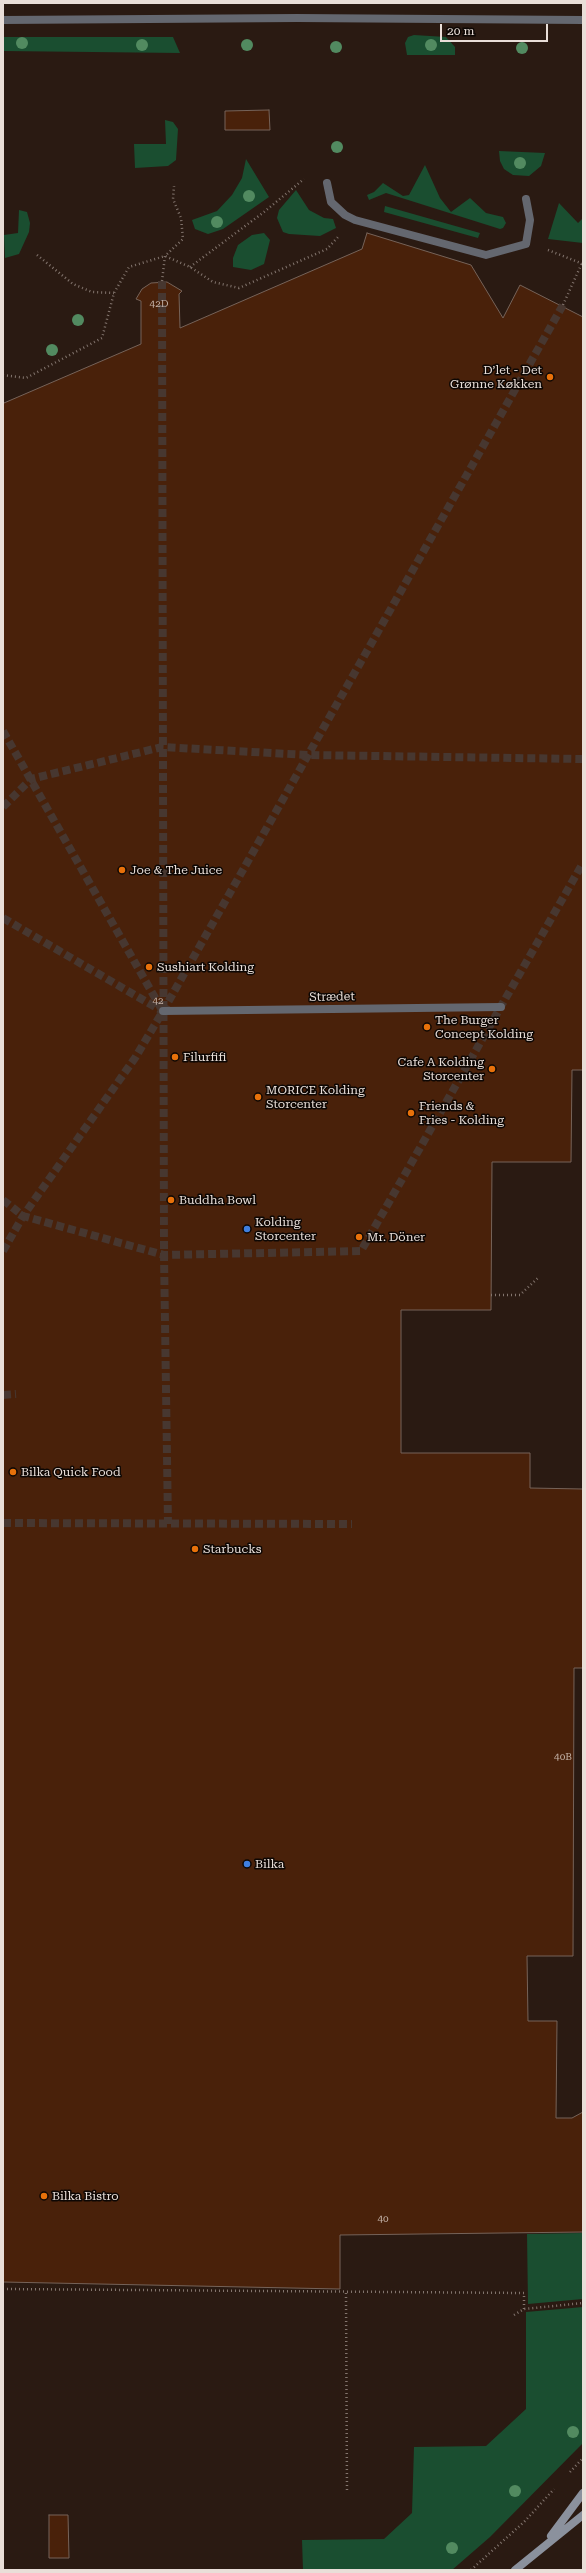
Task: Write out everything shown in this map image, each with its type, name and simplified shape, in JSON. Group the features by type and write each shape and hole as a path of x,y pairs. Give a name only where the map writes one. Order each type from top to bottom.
{"street":[{"path":"3,20 297,18 583,20"},
{"path":"327,183 331,202 345,215 355,220 486,255 526,244 530,220 526,199"},
{"name":"Strædet","path":"163,1011 501,1007"},
{"path":"544,2544 583,2493"},
{"path":"515,2570 544,2544 583,2515"}],"path":[{"path":"190,266 264,212 309,175"},
{"path":"3,376 26,378 102,338 114,293 129,267 165,256 183,239 181,218 173,199 174,186"},
{"path":"165,256 190,266 213,282 239,288 327,249 355,220"},
{"path":"526,244 582,264 563,305"},
{"path":"37,255 73,284 92,292 114,293"},
{"path":"162,281 165,256"},
{"path":"491,1295 520,1295 539,1277"},
{"path":"3,2289 346,2293 524,2293 524,2309"},
{"path":"346,2293 347,2492"},
{"path":"514,2315 524,2309 583,2303"},
{"path":"567,2475 583,2458"},
{"path":"471,2570 525,2521 556,2487"}],"green space":[{"path":"414,35 446,37 455,47 455,55 407,55 405,43 408,37"},
{"path":"3,37 173,37 180,53 3,51"},
{"path":"165,120 173,122 178,129 176,160 168,166 135,168 134,144 166,144"},
{"path":"499,151 545,153 541,166 529,176 513,175 504,169 500,161"},
{"path":"246,159 269,197 223,229 208,234 195,229 192,220 217,211 232,195 242,178"},
{"path":"425,165 440,198 451,212 470,198 486,213 503,217 506,223 503,228 500,229 386,193 369,200 367,195 374,192 383,183 403,196 409,195"},
{"path":"296,190 309,210 324,218 333,219 336,228 320,236 289,234 283,232 277,218 279,210"},
{"path":"559,203 578,223 583,218 583,243 548,239"},
{"path":"385,206 480,233 478,238 384,212"},
{"path":"19,210 27,212 30,223 29,232 19,254 5,258 4,235 18,233"},
{"path":"264,233 270,240 264,264 251,270 233,267 233,258 238,245 252,235"},
{"path":"583,2233 583,2299 528,2304 527,2234"},
{"path":"583,2307 583,2443 490,2537 452,2570 303,2570 302,2540 384,2539 412,2513 414,2447 486,2446 526,2409 526,2312"}],"building":[{"path":"269,110 270,130 225,130 225,111"},
{"name":"Kolding Storcenter","path":"367,233 471,265 503,318 520,285 583,317 583,1070 572,1070 571,1162 492,1162 491,1310 401,1310 401,1453 530,1453 530,1488 583,1489 583,1668 574,1668 573,1956 527,1956 528,2021 557,2021 556,2118 572,2118 583,2112 583,2232 340,2235 340,2289 3,2282 3,401 4,403 141,344 141,301 136,299 142,289 151,283 167,282 182,291 179,294 180,328 362,249"},
{"path":"49,2515 68,2515 69,2558 49,2558"}],"tunnel":[{"path":"162,281 164,1255 168,1524"},
{"path":"3,1251 23,1216 135,1058 163,1011 563,305"},
{"path":"3,731 162,1010"},
{"path":"3,807 31,779 162,747 308,755 583,759"},
{"path":"3,1200 23,1216 164,1255 361,1251 583,863"},
{"path":"3,918 162,1011"},
{"path":"3,1395 16,1394"},
{"path":"3,1523 352,1524"}],"place":[{"name":"D’let - Det Grønne Køkken","path":"550,377"},
{"name":"Joe & The Juice","path":"122,870"},
{"name":"Sushiart Kolding","path":"149,967"},
{"name":"The Burger Concept Kolding","path":"427,1027"},
{"name":"Filurfifi","path":"175,1057"},
{"name":"Cafe A Kolding Storcenter","path":"492,1069"},
{"name":"MORICE Kolding Storcenter","path":"258,1097"},
{"name":"Friends & Fries - Kolding","path":"411,1113"},
{"name":"Buddha Bowl","path":"171,1200"},
{"name":"Kolding Storcenter","path":"247,1229"},
{"name":"Mr. Döner","path":"359,1237"},
{"name":"Bilka Quick Food","path":"13,1472"},
{"name":"Starbucks","path":"195,1549"},
{"name":"Bilka","path":"247,1864"},
{"name":"Bilka Bistro","path":"44,2196"}]}
